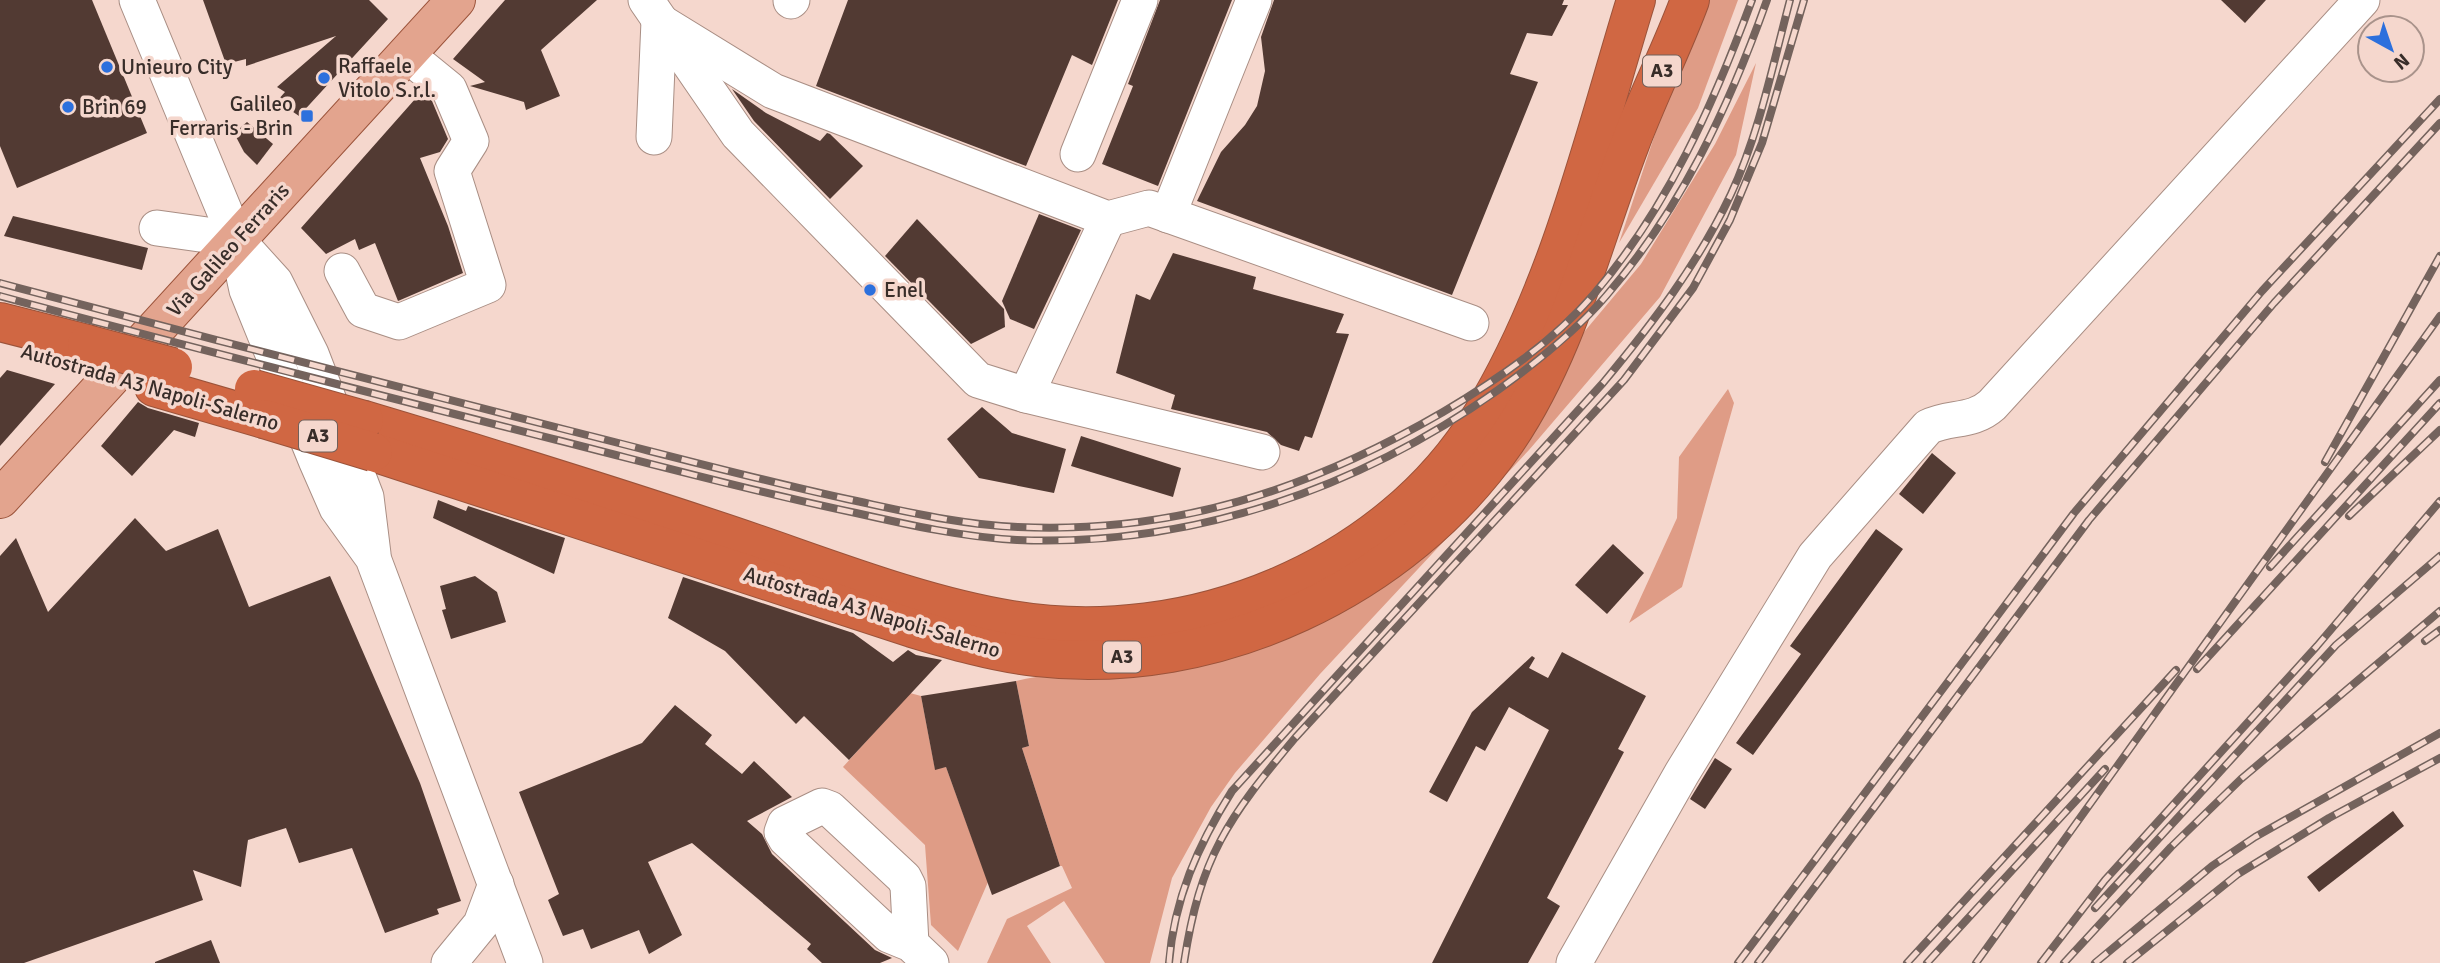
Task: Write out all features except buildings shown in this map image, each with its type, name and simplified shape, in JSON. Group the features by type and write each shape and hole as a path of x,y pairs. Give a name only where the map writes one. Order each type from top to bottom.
{"highway":[{"name":"A3","path":"1613,135 1636,0"},
{"name":"A3","path":"1613,135 1651,48 1665,0"},
{"name":"A3","path":"1613,135 1670,54 1690,0"},
{"name":"Autostrada A3 Napoli-Salerno","path":"0,344 78,354 368,436 579,485 975,613 1051,625 1091,626 1168,620 1212,610 1279,586 1349,548 1406,504 1448,461 1483,413 1530,326 1613,135"},
{"name":"Autostrada A3 Napoli-Salerno","path":"0,321 78,354"}],"main road":[{"name":"Via Galileo Ferraris","path":"1,496 456,0"}],"street":[{"path":"137,0 236,239 275,282 310,354 366,497 373,558 525,963"},
{"path":"1078,154 1140,0"},
{"path":"1168,215 1254,0"},
{"path":"1574,963 1682,773 1815,556 1928,427 1938,422 1970,419 1981,415 1992,405 2362,0"},
{"path":"653,11 773,91 1108,219 1149,208 1471,323"},
{"path":"653,11 654,137"},
{"path":"653,11 737,134 978,380 1026,395 1262,452"},
{"path":"342,271 363,310 399,322 488,285 452,171 471,141 449,89 405,54"},
{"path":"1026,395 1108,219"},
{"path":"156,228 236,239"},
{"path":"449,963 481,924 496,884"}],"shaded area":[{"path":"1705,0 1738,0 1698,108 1619,243 1659,122"},
{"path":"1756,63 1736,155 1660,297 1529,450 1320,674 1235,773 1211,807 1172,878 1150,963 1105,963 1064,901 1027,926 1051,963 987,963 1007,919 1072,888 1060,866 1022,748 1029,746 1016,681 1064,674 1167,671 1230,658 1574,344 1641,264 1715,144"},
{"path":"1728,389 1734,403 1682,587 1629,623 1677,518 1679,457"},
{"path":"910,693 921,696 935,769 946,767 988,882 958,951 931,925 925,845 843,767"}],"railway":[{"path":"0,283 709,466 911,513 1018,527 1131,523 1186,514 1239,501 1291,485 1342,464 1393,440 1484,387 1561,328 1594,294 1620,261 1666,190 1704,116 1752,0"},
{"path":"0,296 706,478 916,526 1017,540 1082,540 1146,533 1209,522 1270,505 1330,483 1388,456 1444,425 1498,390 1555,346 1582,322 1633,263 1680,192 1719,118 1767,0"},
{"path":"1169,963 1176,917 1190,873 1198,852 1232,791 1603,383 1689,269 1718,220 1741,171 1765,98 1790,0"},
{"path":"1184,963 1208,866 1220,841 1252,792 1295,738 1624,380 1693,288 1730,220 1762,143 1804,0"},
{"path":"1738,963 2074,513 2262,291 2440,99"},
{"path":"1758,963 2089,520 2274,303 2440,123"},
{"path":"2325,462 2440,256"},
{"path":"1976,963 2440,316"},
{"path":"2270,567 2440,380"},
{"path":"2197,669 2440,403"},
{"path":"2349,516 2440,430"},
{"path":"2041,963 2105,880 2317,646 2440,501"},
{"path":"2095,908 2336,645 2440,556"},
{"path":"2064,963 2171,847 2241,779 2440,611"},
{"path":"2425,641 2440,630"},
{"path":"1907,963 2176,670"},
{"path":"2095,963 2212,866 2255,837 2440,733"},
{"path":"2127,963 2238,874 2329,818 2440,758"},
{"path":"1927,963 2105,769"}],"place":[{"name":"Unieuro City","path":"107,67"},
{"name":"Raffaele Vitolo S.r.l.","path":"324,78"},
{"name":"Brin 69","path":"68,107"},
{"name":"Galileo Ferraris - Brin","path":"307,116"},
{"name":"Enel","path":"870,290"}]}
